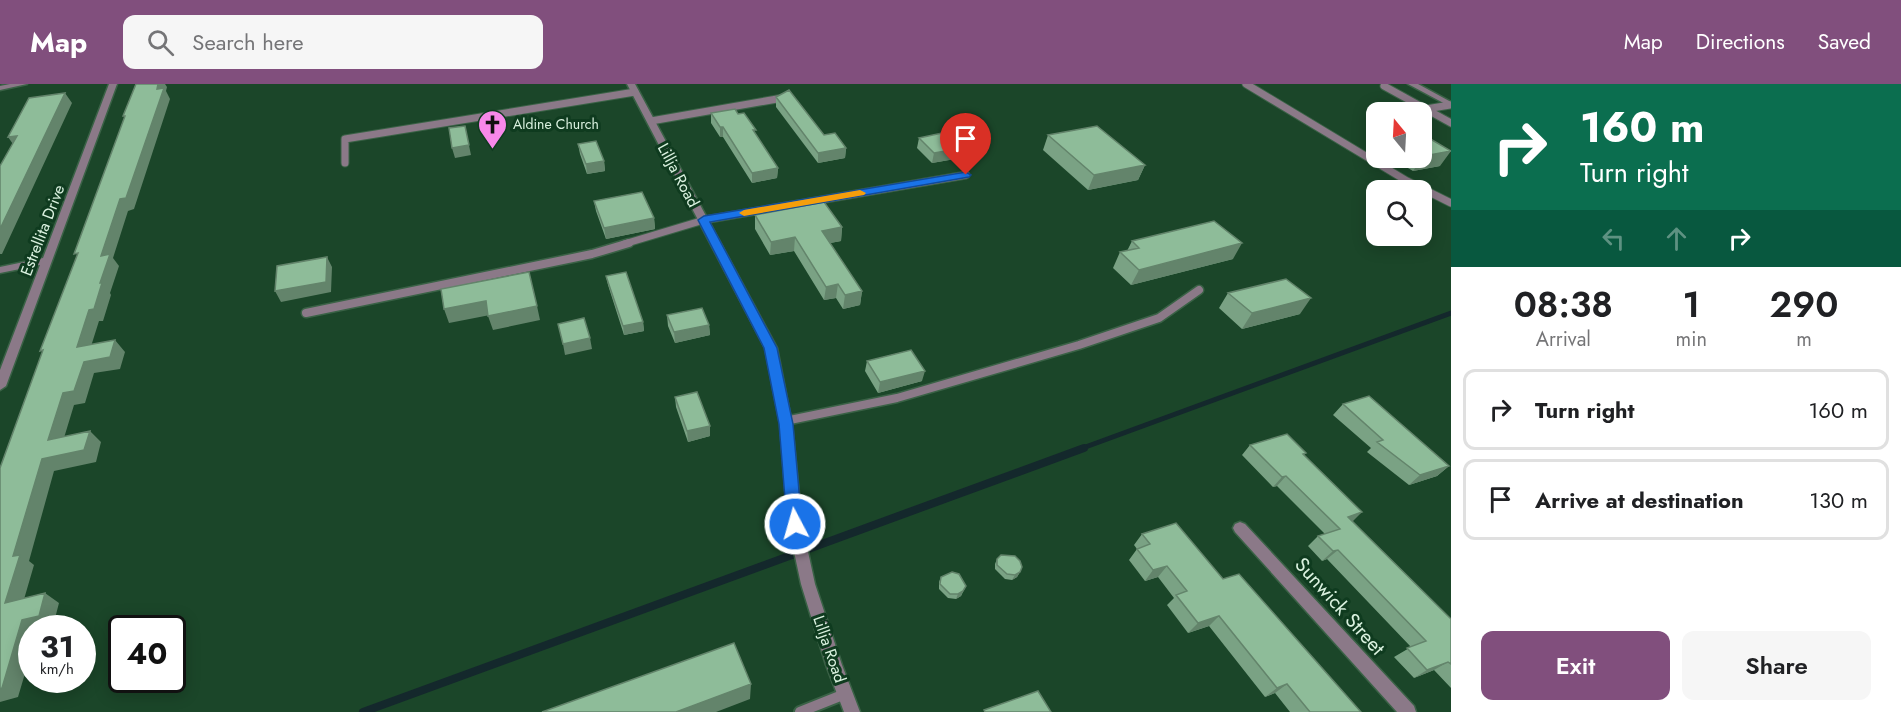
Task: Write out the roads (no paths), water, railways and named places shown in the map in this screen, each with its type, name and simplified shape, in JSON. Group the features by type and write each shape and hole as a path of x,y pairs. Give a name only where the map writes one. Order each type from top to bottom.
{"street":[{"path":"0,88 23,84"},
{"name":"Estrellita Drive","path":"0,386 113,84"},
{"path":"1412,84 1451,105"},
{"name":"Lillja Road","path":"633,88 771,348 785,420 795,524 805,573 852,712"},
{"path":"0,270 46,261"},
{"name":"Sunwick Street","path":"1240,528 1408,712"}],"lane":[{"path":"1246,84 1407,181 1451,203"},
{"path":"1384,86 1412,102"},
{"path":"345,163 345,139 633,88"},
{"path":"651,121 783,98"},
{"path":"1432,109 1451,105"},
{"path":"1432,113 1451,123"},
{"path":"306,313 592,254 704,220 966,175"},
{"path":"785,420 897,398 1078,345 1159,318 1199,290"},
{"path":"806,711 845,694"}],"waterway":[{"path":"1080,449 1451,313"},
{"path":"363,712 1084,448"}],"place":[{"name":"Aldine Church","path":"492,150"}]}
